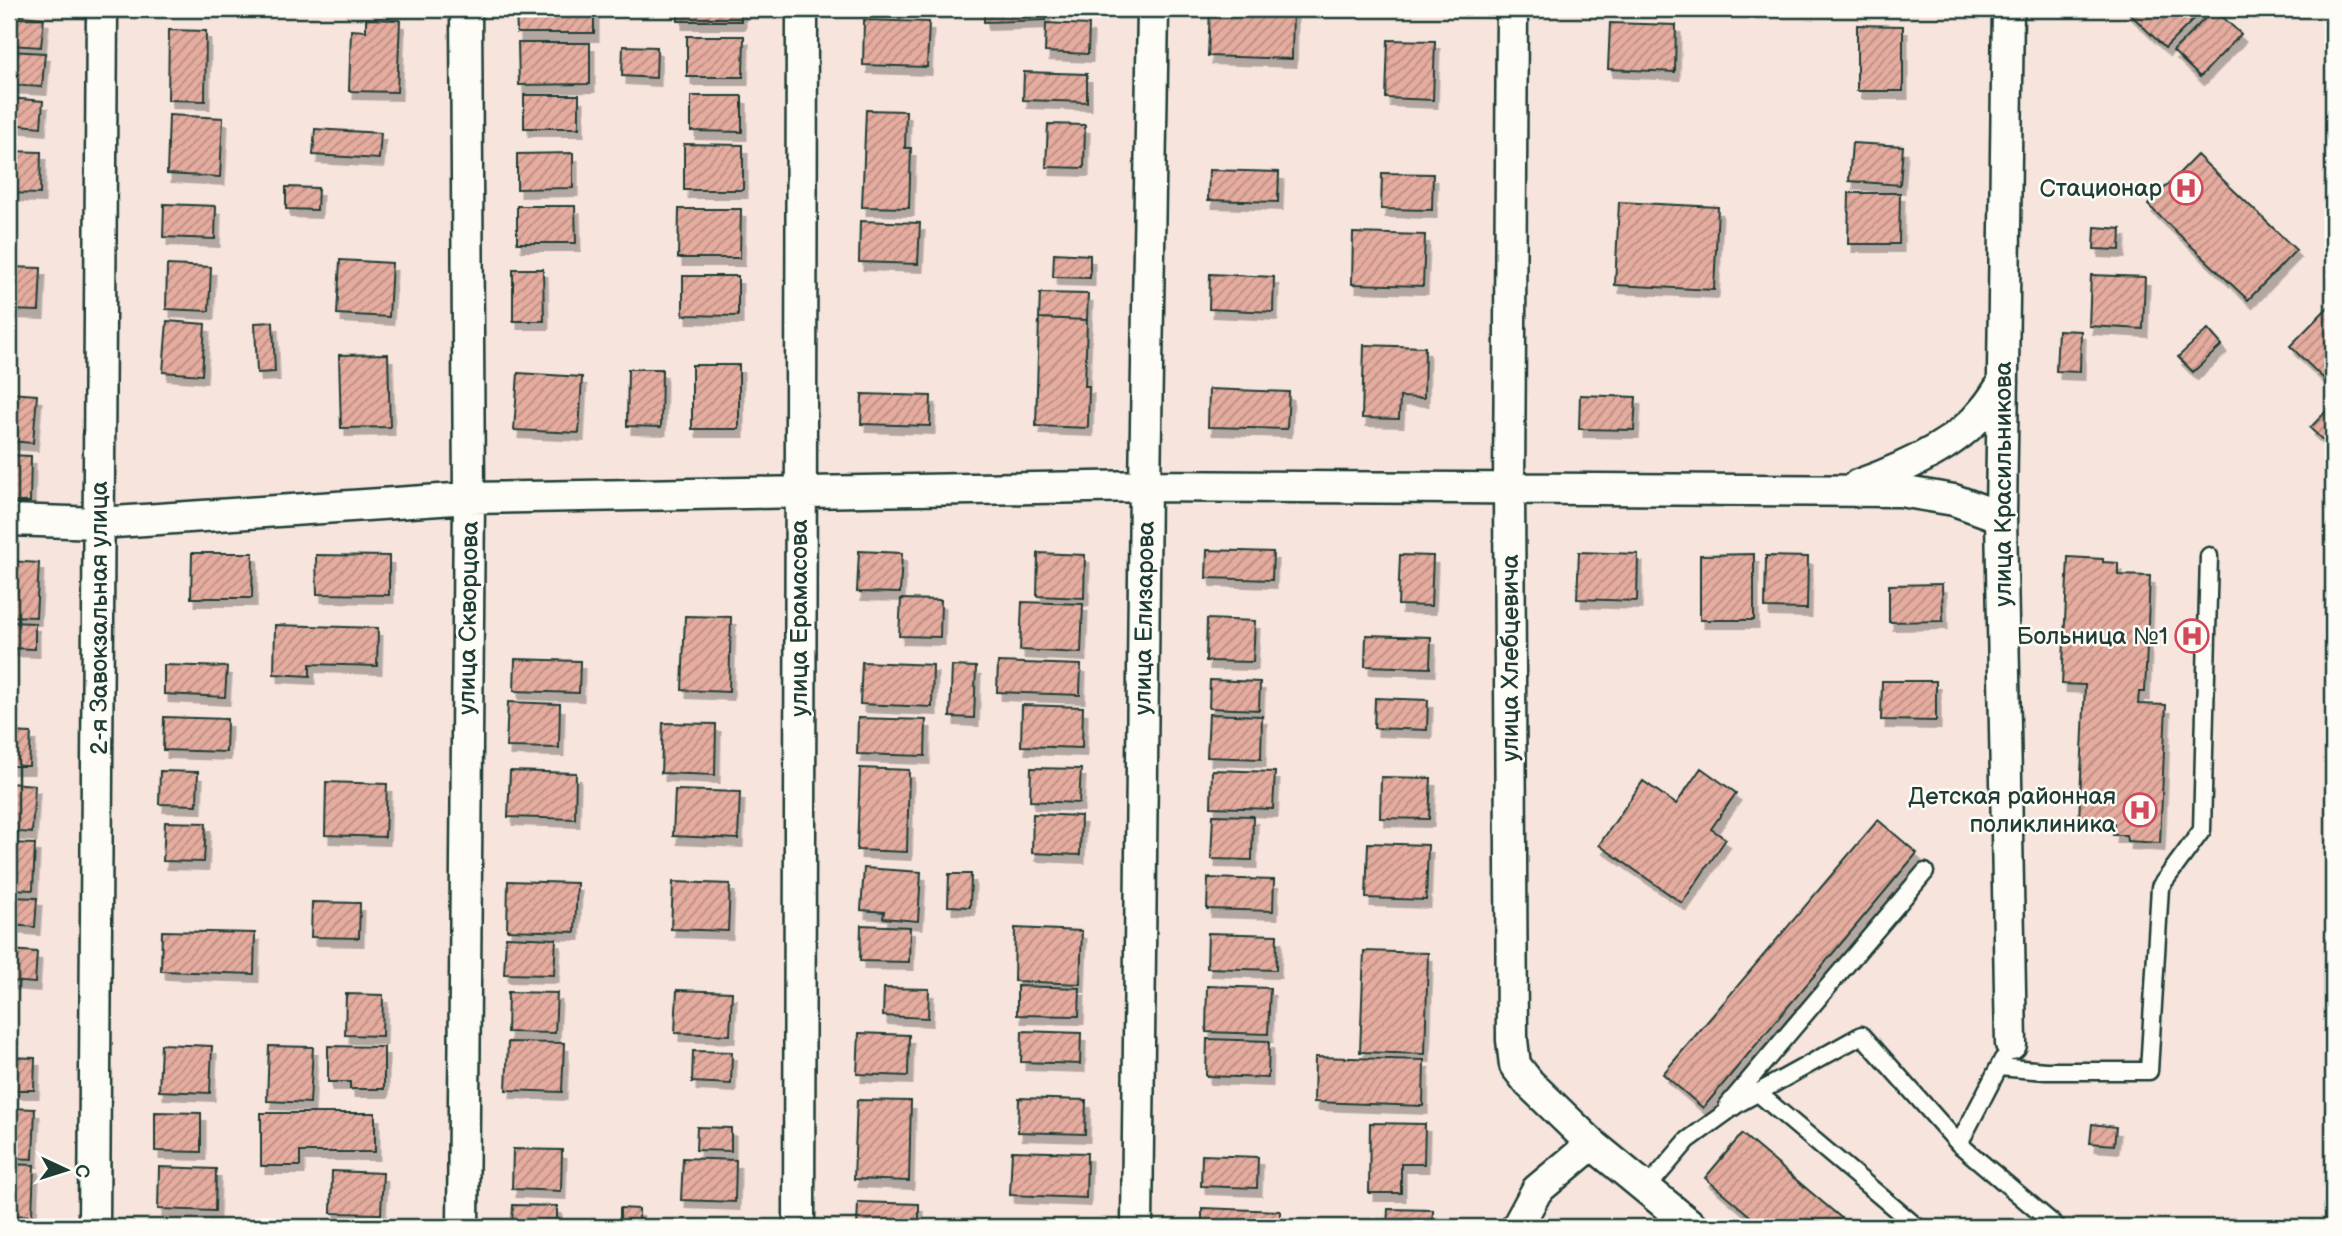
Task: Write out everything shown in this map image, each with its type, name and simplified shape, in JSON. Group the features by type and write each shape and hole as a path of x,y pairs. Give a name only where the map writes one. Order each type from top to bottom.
{"street":[{"name":"2-я Завокзальная улица","path":"94,1227 102,9"},
{"name":"улица Скворцова","path":"463,1227 469,498 466,9"},
{"name":"улица Ерамасова","path":"799,1227 802,9"},
{"name":"улица Елизарова","path":"1137,1227 1153,9"},
{"name":"улица Хлебцевича","path":"1512,9 1509,488 1512,1040 1515,1065 1529,1083 1592,1144 1683,1223"},
{"name":"улица Красильникова","path":"2005,1055 2001,517 2008,9"},
{"path":"1844,490 1905,465 1949,442 1984,411 2003,383"},
{"path":"9,520 100,523 469,498 1145,486 1900,491 1954,500 2001,517"},
{"path":"1517,1227 1537,1190 1592,1144"}],"lane":[{"path":"1959,1144 2005,1055 2046,1071 2148,1070 2160,887 2202,830 2209,556"},
{"path":"1714,1121 1925,872"},
{"path":"1647,1189 1688,1140 1714,1121 1758,1093 1862,1035 1959,1144 2057,1227"},
{"path":"1758,1093 1917,1227"}],"building":[{"path":"516,9 594,9 594,33 517,33"},
{"path":"678,9 741,9 741,21 678,21"},
{"path":"984,9 1046,9 1046,20 984,22"},
{"path":"1210,9 1293,9 1292,59 1208,56"},
{"path":"2125,9 2204,9 2165,48"},
{"path":"2214,9 2241,34 2200,77 2173,51"},
{"path":"9,15 44,18 41,47 9,45"},
{"path":"366,19 400,20 397,92 349,91 351,30 366,31"},
{"path":"864,20 929,22 927,67 863,65"},
{"path":"1046,23 1089,25 1088,54 1045,52"},
{"path":"1610,23 1676,25 1675,72 1608,69"},
{"path":"1857,25 1903,26 1903,91 1857,91"},
{"path":"169,30 206,31 205,101 168,100"},
{"path":"687,36 744,36 743,77 687,77"},
{"path":"1388,40 1435,41 1433,100 1386,98"},
{"path":"518,43 590,43 590,84 519,85"},
{"path":"623,46 657,47 656,78 622,76"},
{"path":"9,51 45,53 42,87 9,85"},
{"path":"1024,72 1087,74 1087,102 1023,100"},
{"path":"524,95 579,95 579,128 524,128"},
{"path":"691,96 742,96 742,132 691,131"},
{"path":"9,98 43,101 41,127 9,124"},
{"path":"866,110 906,111 905,148 911,148 909,208 862,207"},
{"path":"169,115 223,118 220,177 167,174"},
{"path":"1048,124 1085,125 1084,168 1046,167"},
{"path":"315,129 381,133 379,159 313,155"},
{"path":"1852,143 1903,146 1900,185 1849,181"},
{"path":"684,144 743,145 743,190 684,190"},
{"path":"9,151 41,152 40,194 9,193"},
{"path":"573,153 573,188 517,189 517,154"},
{"path":"2197,155 2296,250 2248,300 2148,205"},
{"path":"1209,170 1279,172 1278,202 1208,200"},
{"path":"1382,173 1433,174 1432,210 1381,209"},
{"path":"286,187 318,188 317,210 286,209"},
{"path":"1849,193 1900,193 1899,244 1848,244"},
{"path":"1619,202 1718,207 1714,290 1615,285"},
{"path":"164,204 216,206 215,239 163,237"},
{"path":"517,206 575,206 576,243 517,243"},
{"path":"679,209 741,209 740,258 678,258"},
{"path":"860,221 920,223 918,264 859,262"},
{"path":"2095,227 2121,229 2120,250 2094,249"},
{"path":"1353,233 1425,235 1423,286 1352,284"},
{"path":"1054,253 1090,255 1090,278 1053,277"},
{"path":"340,260 392,263 389,317 337,314"},
{"path":"167,265 211,267 209,311 166,309"},
{"path":"9,267 41,268 39,311 9,310"},
{"path":"513,269 543,269 544,321 513,321"},
{"path":"1210,274 1274,277 1273,312 1209,309"},
{"path":"2091,275 2145,277 2143,329 2089,326"},
{"path":"683,276 738,276 738,316 683,315"},
{"path":"1040,293 1088,294 1087,320 1039,318"},
{"path":"2333,302 2333,388 2290,346"},
{"path":"1039,318 1087,320 1085,386 1089,386 1088,428 1036,426"},
{"path":"167,321 205,324 202,375 163,372"},
{"path":"273,322 275,372 257,373 255,323"},
{"path":"2208,329 2222,345 2193,372 2178,357"},
{"path":"2058,330 2081,331 2080,372 2056,371"},
{"path":"1364,345 1425,347 1424,398 1400,397 1399,419 1362,418"},
{"path":"388,354 390,427 341,428 339,355"},
{"path":"692,365 739,365 739,429 692,429"},
{"path":"628,369 662,369 661,427 627,426"},
{"path":"518,373 582,377 579,433 514,430"},
{"path":"1209,389 1289,392 1287,429 1208,427"},
{"path":"9,393 37,395 33,443 9,441"},
{"path":"862,394 931,396 930,426 861,424"},
{"path":"1580,395 1636,397 1634,430 1579,429"},
{"path":"2333,404 2333,450 2310,428"},
{"path":"9,455 31,456 30,502 9,502"},
{"path":"1207,550 1273,552 1272,580 1206,578"},
{"path":"859,551 902,553 900,593 857,592"},
{"path":"1579,552 1638,554 1637,601 1577,599"},
{"path":"192,553 253,553 252,598 191,598"},
{"path":"1038,553 1085,555 1084,598 1037,596"},
{"path":"1754,554 1754,620 1700,620 1700,555"},
{"path":"316,555 389,556 389,595 317,594"},
{"path":"1400,555 1433,556 1431,606 1398,605"},
{"path":"1766,556 1808,557 1807,609 1765,608"},
{"path":"2068,557 2103,559 2103,562 2118,563 2118,575 2150,576 2145,692 2139,692 2138,704 2166,705 2160,843 2127,841 2126,835 2113,835 2114,823 2079,821 2085,685 2062,684"},
{"path":"9,561 39,563 36,617 9,616"},
{"path":"1942,584 1943,621 1889,622 1889,585"},
{"path":"901,599 941,600 940,637 899,636"},
{"path":"1022,602 1083,604 1081,653 1020,650"},
{"path":"685,616 731,617 729,692 682,690"},
{"path":"1207,619 1255,621 1253,662 1206,661"},
{"path":"9,622 35,623 35,649 9,648"},
{"path":"275,625 378,628 377,666 310,664 310,676 274,674"},
{"path":"1366,635 1431,637 1430,668 1365,666"},
{"path":"515,659 580,661 579,693 514,691"},
{"path":"862,662 933,665 932,707 860,704"},
{"path":"998,662 1081,665 1080,695 997,692"},
{"path":"164,665 227,667 225,697 164,694"},
{"path":"952,666 976,667 974,718 950,717"},
{"path":"1210,680 1260,682 1259,710 1209,708"},
{"path":"1882,681 1936,681 1936,721 1881,720"},
{"path":"1375,698 1428,700 1427,730 1374,728"},
{"path":"508,702 560,704 559,748 506,747"},
{"path":"1022,705 1083,707 1082,748 1021,746"},
{"path":"1209,714 1262,716 1261,759 1207,757"},
{"path":"164,717 227,719 226,752 163,750"},
{"path":"858,718 926,720 925,756 857,754"},
{"path":"663,723 716,724 715,775 661,773"},
{"path":"9,732 31,733 29,766 9,766"},
{"path":"860,768 909,770 907,852 857,850"},
{"path":"1031,768 1081,769 1079,803 1030,801"},
{"path":"1701,768 1736,793 1711,829 1726,839 1682,903 1599,845 1643,781 1676,804"},
{"path":"1212,770 1275,772 1273,809 1211,807"},
{"path":"160,771 198,772 197,805 159,804"},
{"path":"510,771 576,773 575,819 508,817"},
{"path":"1381,777 1431,778 1429,819 1380,818"},
{"path":"326,782 387,784 385,837 325,835"},
{"path":"9,783 35,785 32,833 9,831"},
{"path":"675,790 740,792 738,839 673,836"},
{"path":"1033,814 1081,816 1080,855 1032,853"},
{"path":"1213,815 1253,816 1252,860 1211,859"},
{"path":"1878,820 1917,853 1703,1108 1663,1074"},
{"path":"165,822 206,823 204,862 163,861"},
{"path":"9,843 35,844 33,890 9,889"},
{"path":"1368,843 1428,845 1426,900 1366,898"},
{"path":"864,868 921,872 918,921 883,918 884,912 861,910"},
{"path":"949,874 971,874 970,907 948,906"},
{"path":"1208,878 1274,880 1273,911 1207,909"},
{"path":"508,881 577,883 575,932 507,930"},
{"path":"673,882 730,884 728,931 671,929"},
{"path":"9,897 37,898 35,927 9,925"},
{"path":"312,902 360,903 359,938 311,937"},
{"path":"861,925 910,927 909,962 860,961"},
{"path":"1015,928 1082,931 1080,984 1014,981"},
{"path":"162,931 255,933 254,974 161,971"},
{"path":"1208,933 1277,935 1276,970 1207,968"},
{"path":"506,937 556,939 554,975 504,974"},
{"path":"9,950 37,952 35,983 9,981"},
{"path":"1364,951 1428,953 1425,1054 1360,1052"},
{"path":"1017,986 1080,988 1079,1016 1017,1015"},
{"path":"1207,986 1270,988 1268,1034 1206,1032"},
{"path":"884,988 929,989 928,1018 883,1016"},
{"path":"677,990 732,992 730,1035 675,1033"},
{"path":"508,992 557,993 555,1033 507,1032"},
{"path":"346,994 383,995 382,1036 345,1035"},
{"path":"1022,1031 1081,1033 1080,1064 1021,1062"},
{"path":"859,1033 909,1035 908,1076 857,1074"},
{"path":"1207,1039 1269,1041 1268,1078 1206,1076"},
{"path":"508,1042 564,1043 562,1092 506,1090"},
{"path":"161,1044 212,1046 210,1093 159,1091"},
{"path":"269,1046 313,1047 310,1103 267,1101"},
{"path":"328,1046 384,1047 384,1089 350,1089 350,1082 328,1082"},
{"path":"693,1051 732,1052 731,1084 692,1082"},
{"path":"9,1057 35,1058 34,1090 9,1090"},
{"path":"1315,1057 1424,1060 1423,1106 1314,1102"},
{"path":"1019,1098 1086,1100 1085,1134 1018,1132"},
{"path":"857,1100 911,1101 909,1181 854,1179"},
{"path":"9,1108 35,1109 33,1159 9,1158"},
{"path":"155,1112 201,1113 201,1152 155,1151"},
{"path":"261,1113 375,1113 375,1152 300,1152 300,1166 261,1166"},
{"path":"1370,1123 1425,1124 1424,1164 1401,1164 1401,1193 1369,1193"},
{"path":"2092,1124 2116,1127 2114,1145 2090,1143"},
{"path":"697,1127 731,1128 731,1151 696,1150"},
{"path":"1742,1134 1852,1227 1763,1227 1705,1178"},
{"path":"513,1149 562,1150 561,1191 512,1189"},
{"path":"1012,1151 1087,1153 1086,1198 1010,1195"},
{"path":"1202,1155 1258,1157 1257,1188 1201,1186"},
{"path":"683,1158 736,1160 735,1202 681,1200"},
{"path":"9,1164 34,1165 32,1216 9,1215"},
{"path":"159,1167 216,1169 215,1211 158,1209"},
{"path":"332,1171 383,1173 381,1214 331,1213"},
{"path":"858,1202 919,1204 919,1227 857,1227"},
{"path":"513,1205 557,1206 557,1227 512,1227"},
{"path":"620,1208 639,1209 639,1227 620,1227"},
{"path":"1202,1208 1280,1211 1280,1227 1202,1227"},
{"path":"1388,1209 1433,1210 1433,1227 1387,1227"},
{"path":"9,1220 39,1221 39,1227 9,1227"},
{"path":"677,1221 736,1223 736,1227 677,1227"},
{"path":"157,1224 199,1225 199,1227 157,1227"}],"place":[{"name":"Стационар","path":"2186,188"},
{"name":"Больница №1","path":"2192,636"},
{"name":"Детская районная поликлиника","path":"2140,810"}]}
